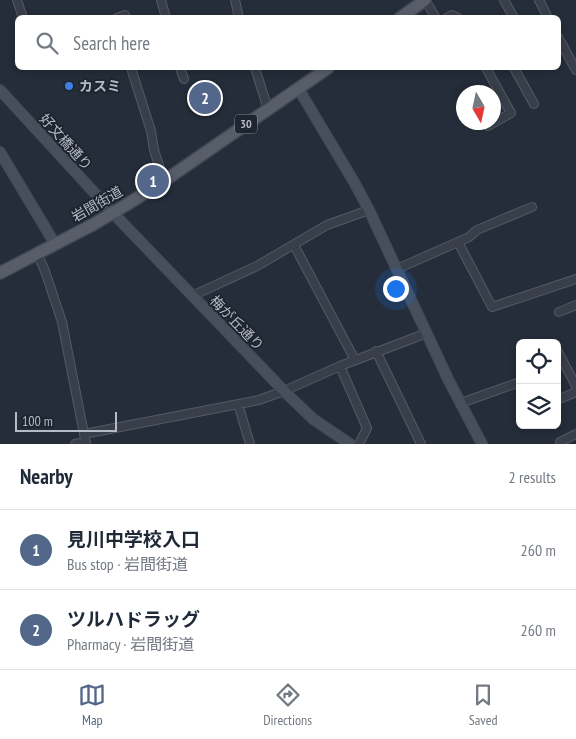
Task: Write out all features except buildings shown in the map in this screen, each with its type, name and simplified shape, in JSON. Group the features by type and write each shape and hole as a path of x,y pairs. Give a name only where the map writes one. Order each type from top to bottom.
{"main road":[{"path":"404,15 425,0"},
{"name":"岩間街道","path":"0,273 113,213 164,181 325,70"}],"street":[{"path":"17,0 22,15"},
{"path":"161,0 165,15"},
{"path":"235,0 239,15"},
{"path":"425,0 434,15"},
{"path":"504,0 512,15"},
{"path":"539,0 546,15"},
{"path":"561,42 576,70"},
{"path":"132,70 151,130 154,150 164,181"},
{"path":"181,70 184,79"},
{"path":"256,70 268,109"},
{"path":"487,70 495,85"},
{"path":"515,70 534,104"},
{"path":"298,88 370,210 442,367 482,444"},
{"name":"好文橋通り","path":"0,90 113,213"},
{"path":"501,95 511,113 501,119"},
{"path":"0,152 55,244"},
{"path":"397,269 458,242 477,230 532,207"},
{"path":"192,296 257,266 327,225 370,210"},
{"name":"梅が丘通り","path":"113,213 284,391 313,419 350,444"},
{"path":"458,242 492,307 576,279"},
{"path":"294,245 355,360"},
{"path":"37,253 62,322 85,440"},
{"path":"559,312 576,305"},
{"path":"75,444 85,440 259,400 376,351 427,333"},
{"path":"376,351 421,444"},
{"path":"561,358 576,386"},
{"path":"340,366 367,428 359,444"},
{"path":"461,403 516,383"},
{"path":"561,398 576,392"},
{"path":"238,404 250,444"},
{"path":"560,442 576,434"}],"place":[{"name":"カスミ","path":"69,86"},
{"name":"ツルハドラッグ","path":"205,98"},
{"name":"見川中学校入口","path":"153,181"}]}
